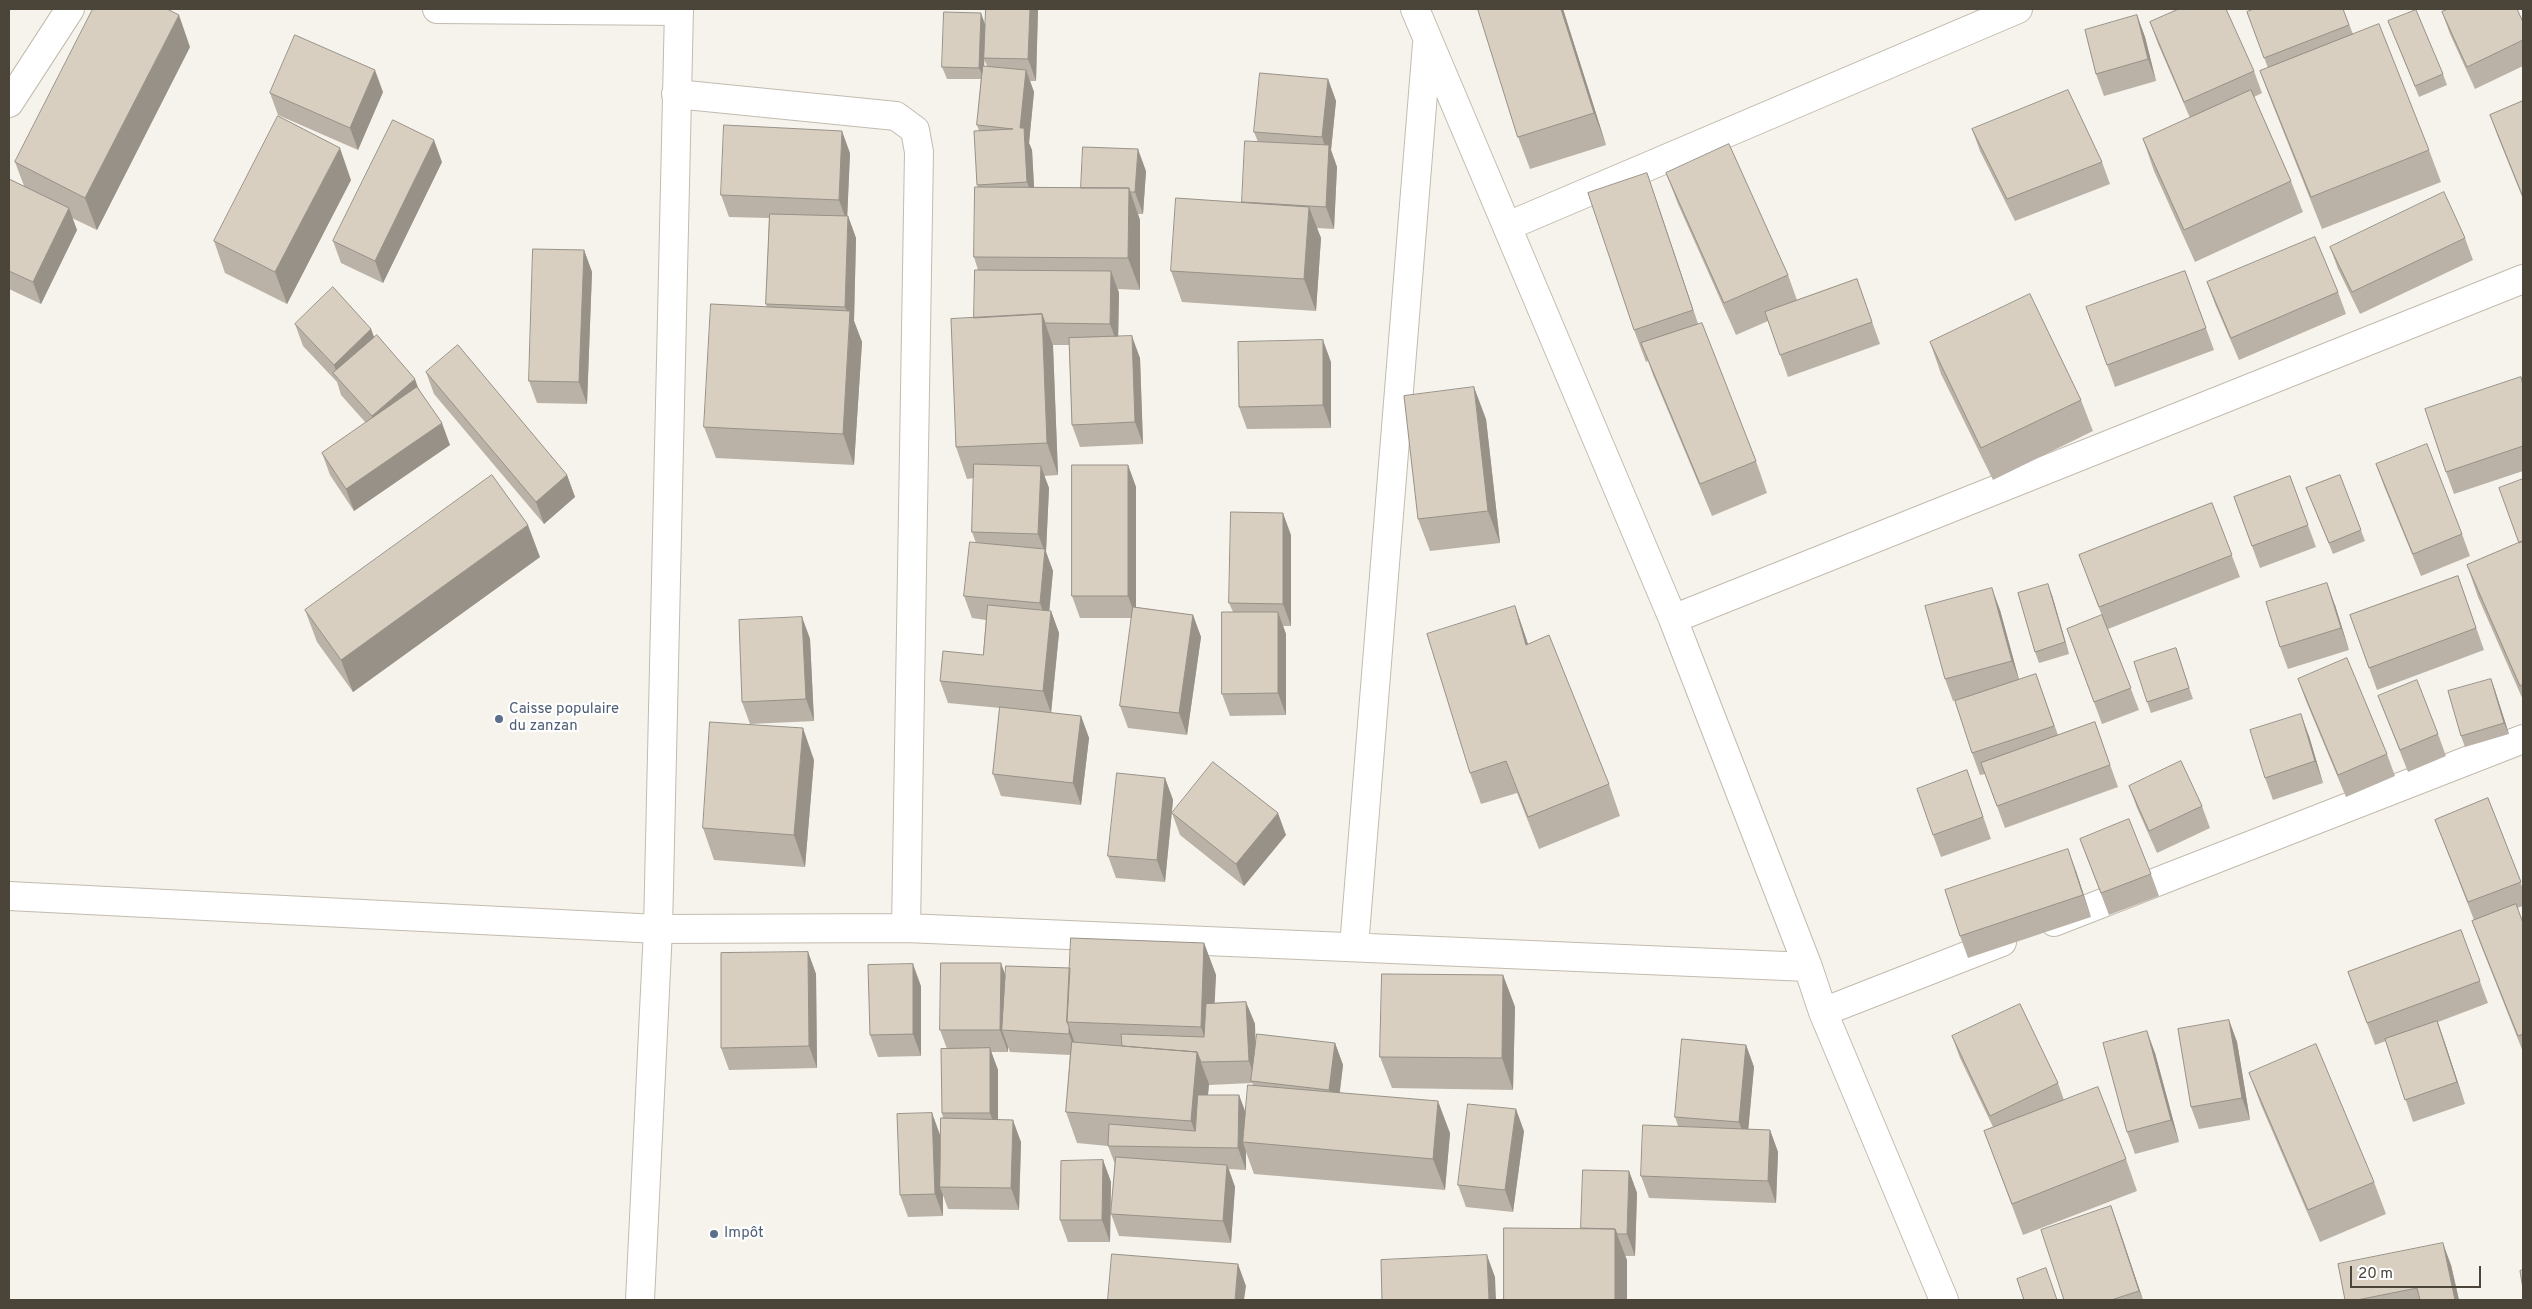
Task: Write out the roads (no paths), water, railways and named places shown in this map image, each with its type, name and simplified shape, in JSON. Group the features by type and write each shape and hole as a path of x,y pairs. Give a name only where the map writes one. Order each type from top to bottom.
{"street":[{"path":"9,102 70,9"},
{"path":"437,9 679,10 658,929 640,1300"},
{"path":"1415,9 1673,619 1808,966 1824,1012 1944,1300"},
{"path":"1508,226 2018,9"},
{"path":"1354,947 1428,38"},
{"path":"676,94 896,116 914,130 919,152 906,928"},
{"path":"1673,619 2523,279"},
{"path":"1824,1012 2523,739"},
{"path":"9,896 658,929 906,928 1808,966"}],"place":[{"name":"Caisse populaire du zanzan","path":"499,719"},
{"name":"Impôt","path":"714,1234"}]}
